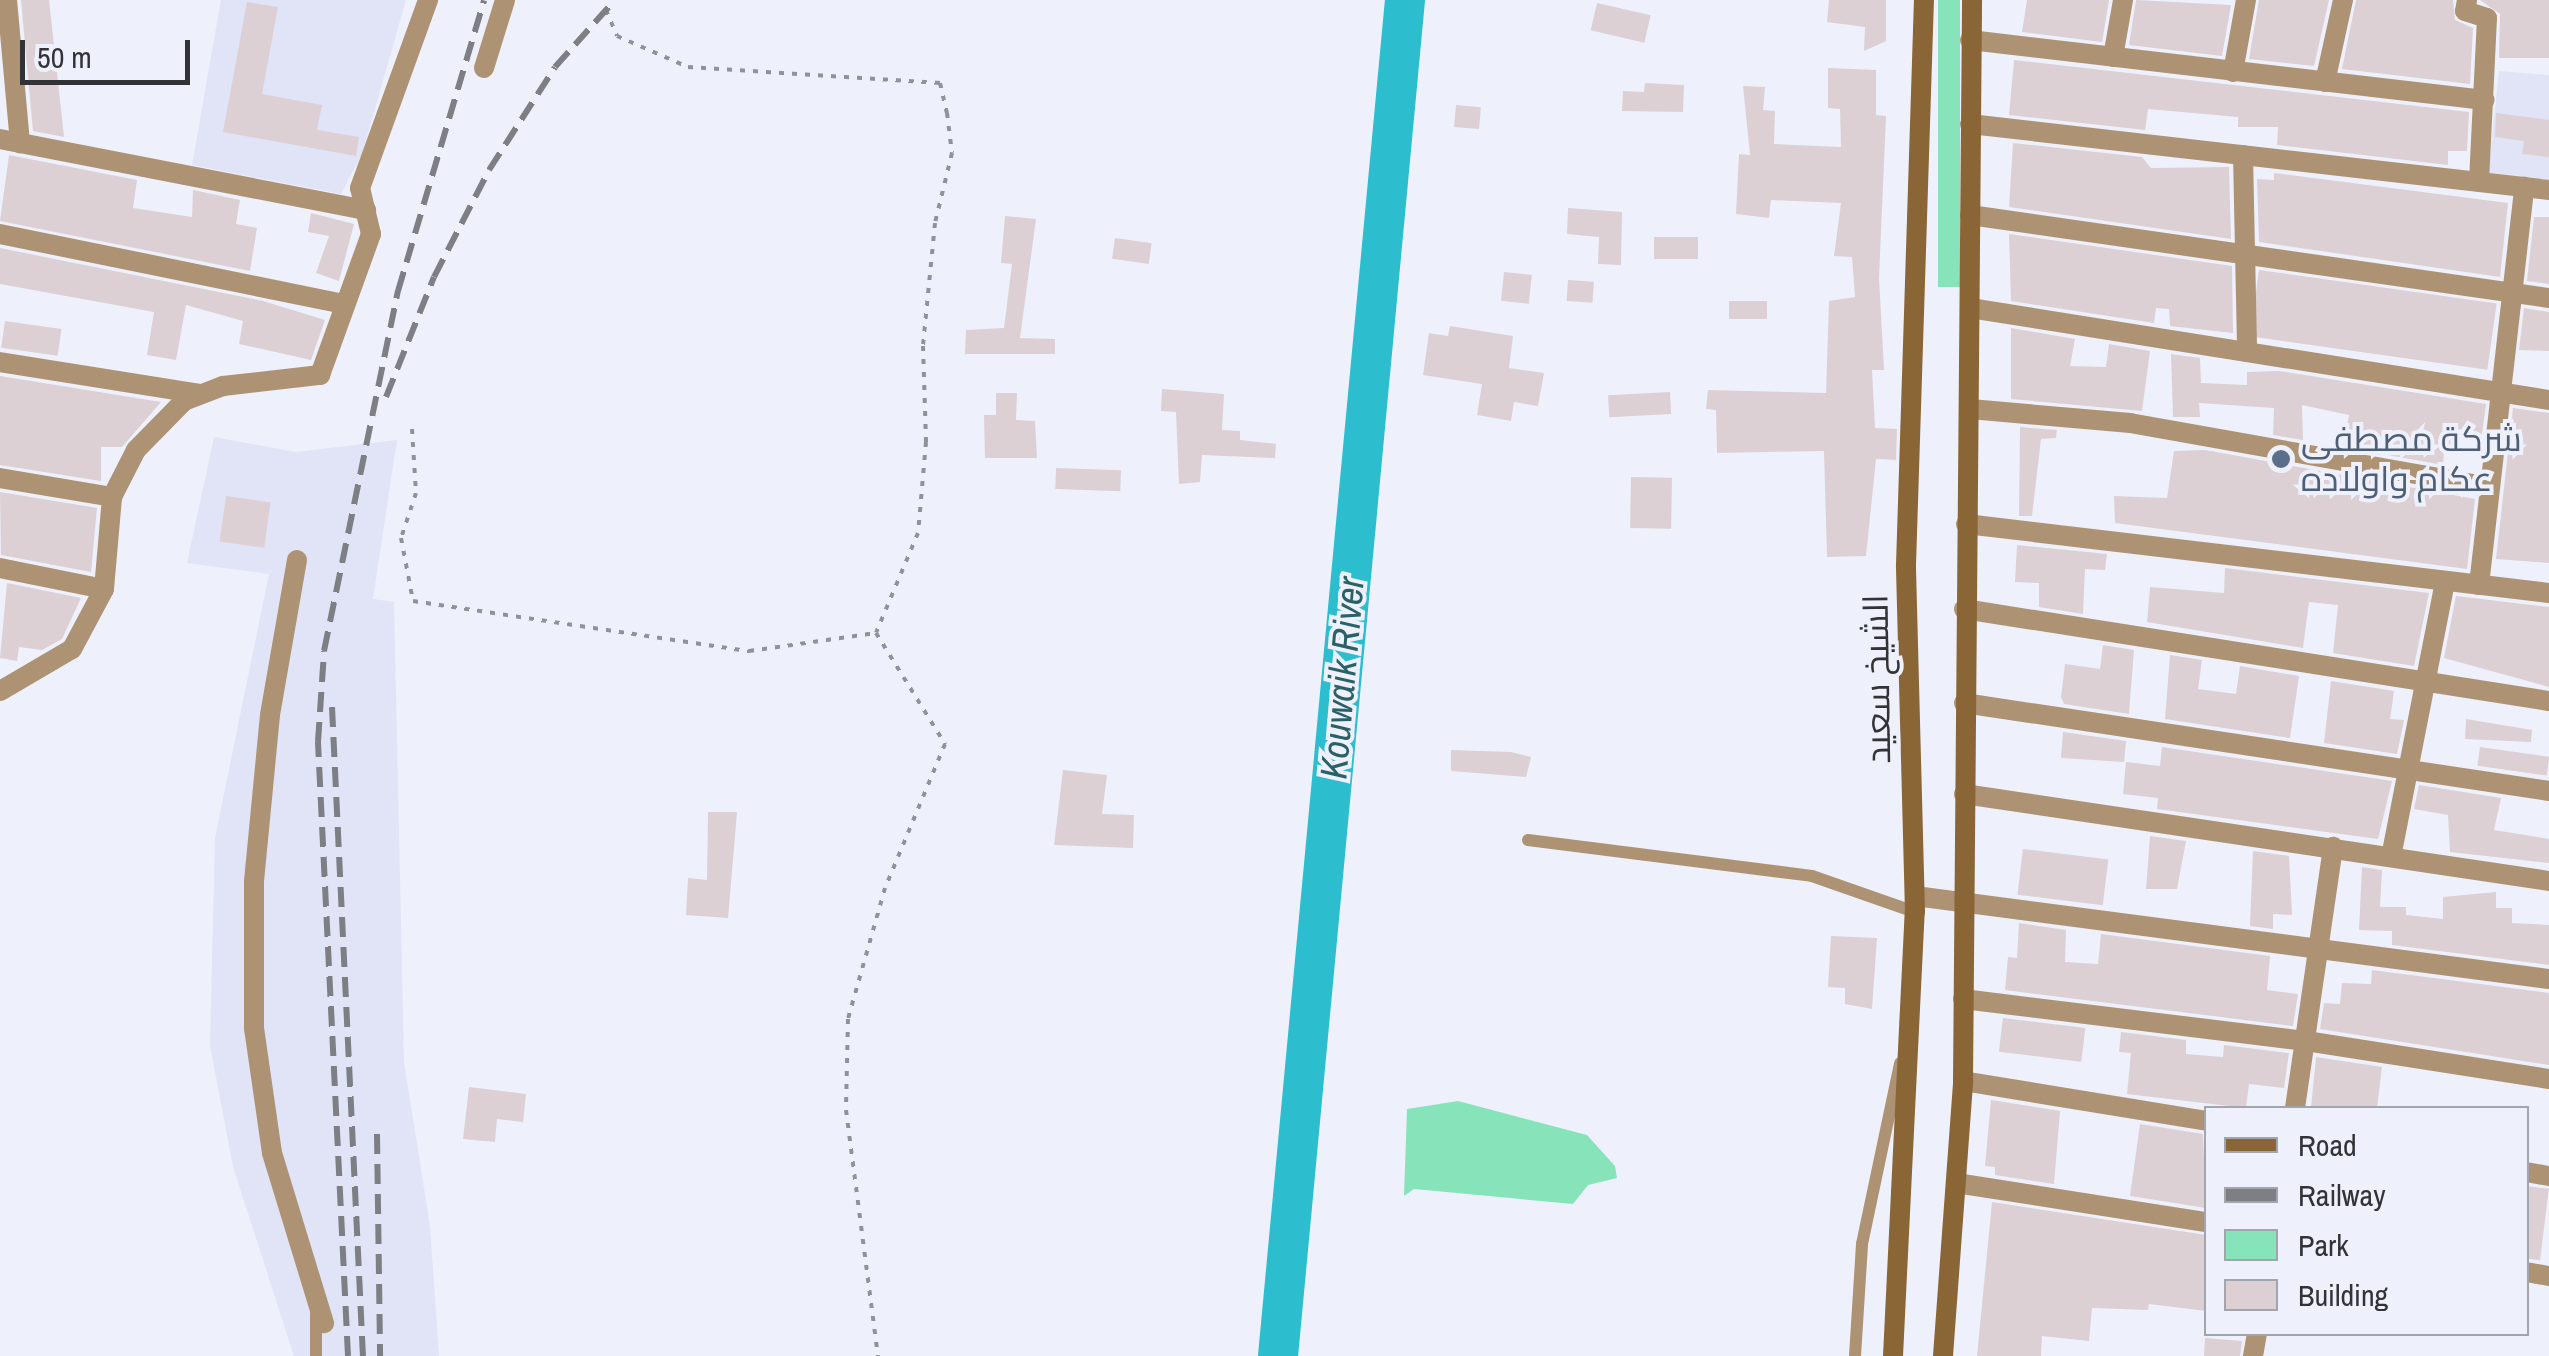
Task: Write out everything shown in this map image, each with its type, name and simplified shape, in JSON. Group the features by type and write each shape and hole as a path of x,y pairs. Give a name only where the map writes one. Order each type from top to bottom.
{"main road":[{"name":"الشيخ سعيد","path":"1893,1356 1915,904 1906,564 1924,0"},
{"path":"1943,1356 1963,1082 1972,0"}],"street":[{"path":"7,0 10,141 366,210"},
{"path":"0,691 72,649 104,589 112,497 136,450 184,401 201,394 320,375 372,234 360,188 428,0"},
{"path":"484,68 505,0"},
{"path":"2113,57 2122,0"},
{"path":"2233,72 2246,0"},
{"path":"2326,82 2343,0"},
{"path":"2467,0 2465,11 2487,18 2479,182"},
{"path":"1970,40 2486,100"},
{"path":"1970,124 2549,190"},
{"path":"2243,155 2246,352"},
{"path":"2479,585 2524,187"},
{"path":"1970,215 2549,298"},
{"path":"0,234 345,304"},
{"path":"1970,308 2549,400"},
{"path":"0,362 201,394"},
{"path":"1970,408 2130,423 2488,486"},
{"path":"0,478 112,497"},
{"path":"1966,524 2549,593"},
{"path":"298,560 270,714 254,881 254,1028 272,1152 324,1323"},
{"path":"0,568 104,589"},
{"path":"2392,856 2422,680 2444,580"},
{"path":"1964,609 2549,701"},
{"path":"1964,703 2410,767 2549,791"},
{"path":"1964,794 2549,881"},
{"path":"2295,1106 2334,847"},
{"path":"1915,904 1966,902 2549,979"},
{"path":"1963,999 2306,1040 2549,1079"},
{"path":"1963,1082 2204,1120"},
{"path":"1956,1183 2204,1222"}],"lane":[{"path":"1528,840 1812,876 1915,904"},
{"path":"1855,1356 1862,1244 1911,1009"},
{"path":"316,1299 316,1356"}],"path":[{"path":"606,10 617,36 688,67 940,82 952,153 935,223 923,346 926,442 918,533 876,633"},
{"path":"412,429 416,493 401,538 413,601 749,651 876,633"},
{"path":"876,633 945,744 885,888 848,1019 846,1110 878,1356"}],"shaded area":[{"path":"221,0 406,0 362,154 341,194 192,165"},
{"path":"2499,71 2549,75 2549,183 2488,177"},
{"path":"214,437 296,452 397,440 373,599 394,602 404,1062 430,1226 439,1356 294,1356 233,1167 210,1045 215,838 269,574 187,563"}],"green space":[{"path":"1938,0 1960,0 1960,287 1938,287"},
{"path":"1458,1101 1587,1135 1615,1166 1617,1178 1588,1185 1573,1204 1414,1189 1404,1196 1407,1109"}],"building":[{"path":"21,0 49,0 64,137 33,131"},
{"path":"1829,0 1886,0 1886,41 1864,51 1865,27 1827,22"},
{"path":"2027,0 2109,0 2102,42 2022,32"},
{"path":"2136,0 2231,5 2222,56 2129,45"},
{"path":"2259,0 2329,0 2314,66 2249,59"},
{"path":"2356,0 2453,0 2455,20 2473,28 2470,84 2342,69"},
{"path":"2480,0 2549,0 2549,58 2499,58 2500,14"},
{"path":"247,2 278,7 262,94 322,105 317,130 359,137 356,156 223,132"},
{"path":"1597,3 1651,15 1644,43 1591,30"},
{"path":"2014,60 2469,112 2467,151 2448,151 2448,165 2277,145 2278,127 2238,127 2238,117 2148,109 2145,130 2009,115"},
{"path":"1828,68 1876,70 1876,115 1886,116 1879,278 1884,370 1872,370 1875,428 1897,429 1896,460 1876,459 1866,556 1827,557 1824,451 1717,453 1716,410 1706,409 1708,390 1826,393 1829,301 1855,297 1852,257 1834,256 1841,203 1771,200 1769,218 1736,214 1739,154 1750,155 1743,86 1765,87 1763,110 1775,111 1774,144 1841,147 1840,109 1828,108"},
{"path":"1645,83 1684,85 1683,112 1622,111 1623,91 1644,92"},
{"path":"1456,105 1481,107 1479,129 1454,127"},
{"path":"2496,113 2549,120 2549,157 2522,154 2524,141 2495,137"},
{"path":"2013,143 2142,157 2151,168 2229,167 2231,239 2009,207"},
{"path":"9,155 137,180 133,208 192,217 193,190 240,200 236,224 257,228 250,271 0,221"},
{"path":"2274,173 2508,203 2500,277 2259,242 2257,179 2274,180"},
{"path":"1568,208 1622,212 1621,265 1598,264 1599,237 1567,234"},
{"path":"311,213 354,224 339,281 316,273 329,236 308,232"},
{"path":"1005,216 1036,219 1020,338 1055,339 1055,354 965,354 966,330 1004,328 1012,264 1001,263"},
{"path":"2534,217 2549,217 2549,284 2527,281"},
{"path":"2009,234 2232,266 2233,333 2170,326 2169,309 2156,308 2154,323 2011,301"},
{"path":"1654,237 1698,237 1698,259 1654,259"},
{"path":"1115,238 1152,243 1149,264 1112,259"},
{"path":"0,248 263,301 325,320 311,360 239,344 243,321 186,305 176,360 147,355 154,312 0,284"},
{"path":"2259,270 2497,303 2487,370 2250,336"},
{"path":"1504,272 1532,275 1529,304 1501,301"},
{"path":"1568,280 1594,282 1592,303 1567,301"},
{"path":"1729,301 1767,301 1767,319 1729,319"},
{"path":"2524,308 2549,312 2549,351 2519,350"},
{"path":"5,321 61,329 58,356 1,348"},
{"path":"1450,326 1513,336 1509,368 1544,373 1538,406 1514,402 1511,421 1477,415 1482,384 1423,375 1429,333 1448,336"},
{"path":"2011,328 2075,339 2070,366 2106,367 2109,344 2150,351 2142,411 2011,399"},
{"path":"2171,354 2200,358 2201,383 2247,385 2247,372 2279,371 2486,404 2482,434 2458,432 2456,452 2444,451 2443,465 2343,447 2349,415 2302,405 2303,440 2273,435 2274,408 2199,403 2200,417 2173,417"},
{"path":"0,376 161,402 122,447 101,447 101,481 0,465"},
{"path":"1162,389 1224,394 1222,430 1240,431 1240,440 1276,444 1275,458 1202,455 1200,482 1179,484 1176,412 1161,411"},
{"path":"1670,392 1671,414 1609,417 1608,395"},
{"path":"996,393 1017,393 1016,420 1035,421 1037,458 985,458 984,415 996,415"},
{"path":"2513,408 2549,413 2549,563 2496,559"},
{"path":"2020,427 2057,430 2056,438 2041,439 2032,516 2019,516"},
{"path":"2205,450 2475,499 2467,569 2115,523 2114,496 2167,498 2174,451"},
{"path":"1056,468 1121,470 1120,491 1055,489"},
{"path":"1631,477 1672,478 1671,529 1630,528"},
{"path":"0,492 97,508 91,572 1,555"},
{"path":"226,496 271,502 264,548 220,542"},
{"path":"2017,545 2107,554 2105,570 2085,569 2083,614 2039,607 2039,583 2015,582"},
{"path":"2225,568 2429,593 2414,666 2333,653 2338,605 2309,602 2303,648 2147,622 2150,587 2224,593"},
{"path":"7,583 81,598 62,639 42,650 19,647 17,661 0,658"},
{"path":"2456,596 2549,607 2549,687 2444,658"},
{"path":"2103,645 2134,650 2129,714 2064,704 2061,697 2065,664 2100,669"},
{"path":"2170,655 2202,660 2198,689 2236,694 2240,666 2299,676 2290,738 2165,719"},
{"path":"2331,681 2394,691 2390,719 2404,720 2397,754 2324,743"},
{"path":"2466,719 2532,730 2531,742 2465,739"},
{"path":"2063,732 2126,741 2124,762 2061,758"},
{"path":"2162,747 2392,781 2378,839 2157,809 2158,798 2123,794 2126,762 2160,766"},
{"path":"2480,747 2549,757 2547,776 2477,766"},
{"path":"1451,750 1511,752 1531,757 1526,777 1451,771"},
{"path":"1063,770 1107,775 1102,814 1134,815 1133,848 1054,845"},
{"path":"2419,785 2501,798 2494,830 2549,839 2549,863 2450,852 2448,815 2414,809"},
{"path":"708,812 737,812 728,918 686,915 688,878 707,880"},
{"path":"2150,836 2186,841 2177,889 2146,889"},
{"path":"2023,849 2108,859 2103,905 2017,895"},
{"path":"2253,851 2289,856 2292,915 2273,914 2273,929 2250,926"},
{"path":"2362,867 2382,870 2380,907 2406,907 2406,915 2443,919 2443,897 2496,892 2496,908 2512,908 2512,923 2549,925 2549,965 2392,945 2392,931 2359,930"},
{"path":"2019,923 2066,930 2065,962 2098,964 2101,934 2270,956 2267,990 2298,994 2293,1026 2005,990 2008,957 2017,958"},
{"path":"1831,936 1877,938 1872,1009 1845,1004 1845,988 1828,987"},
{"path":"2372,970 2549,993 2549,1065 2320,1029 2324,1003 2340,1004 2342,983 2371,984"},
{"path":"2003,1018 2085,1028 2081,1062 1999,1052"},
{"path":"2121,1032 2186,1040 2186,1054 2223,1057 2224,1045 2289,1053 2284,1088 2249,1084 2246,1106 2229,1106 2127,1094 2131,1053 2119,1052"},
{"path":"2316,1057 2382,1067 2377,1106 2311,1106"},
{"path":"469,1087 526,1094 523,1122 497,1119 495,1142 463,1139"},
{"path":"1991,1100 2060,1111 2054,1184 1995,1175 1995,1167 1985,1166"},
{"path":"2140,1124 2203,1134 2204,1208 2130,1196"},
{"path":"2529,1186 2549,1189 2540,1260 2529,1259"},
{"path":"1992,1202 2204,1235 2204,1311 2149,1304 2148,1310 2092,1308 2089,1341 2042,1336 2041,1356 1977,1356"},
{"path":"2205,1338 2242,1341 2240,1356 2204,1356"}],"waterway":[{"name":"Kouwaik River","path":"1278,1356 1405,0"}],"railway":[{"path":"348,1356 318,742 324,651 398,291 484,0"},
{"path":"386,397 434,277 489,170 555,67 615,0"},
{"path":"332,707 363,1356"},
{"path":"377,1134 380,1356"}],"place":[{"name":"شركة مصطفى عكام واولاده","path":"2281,459"}]}
